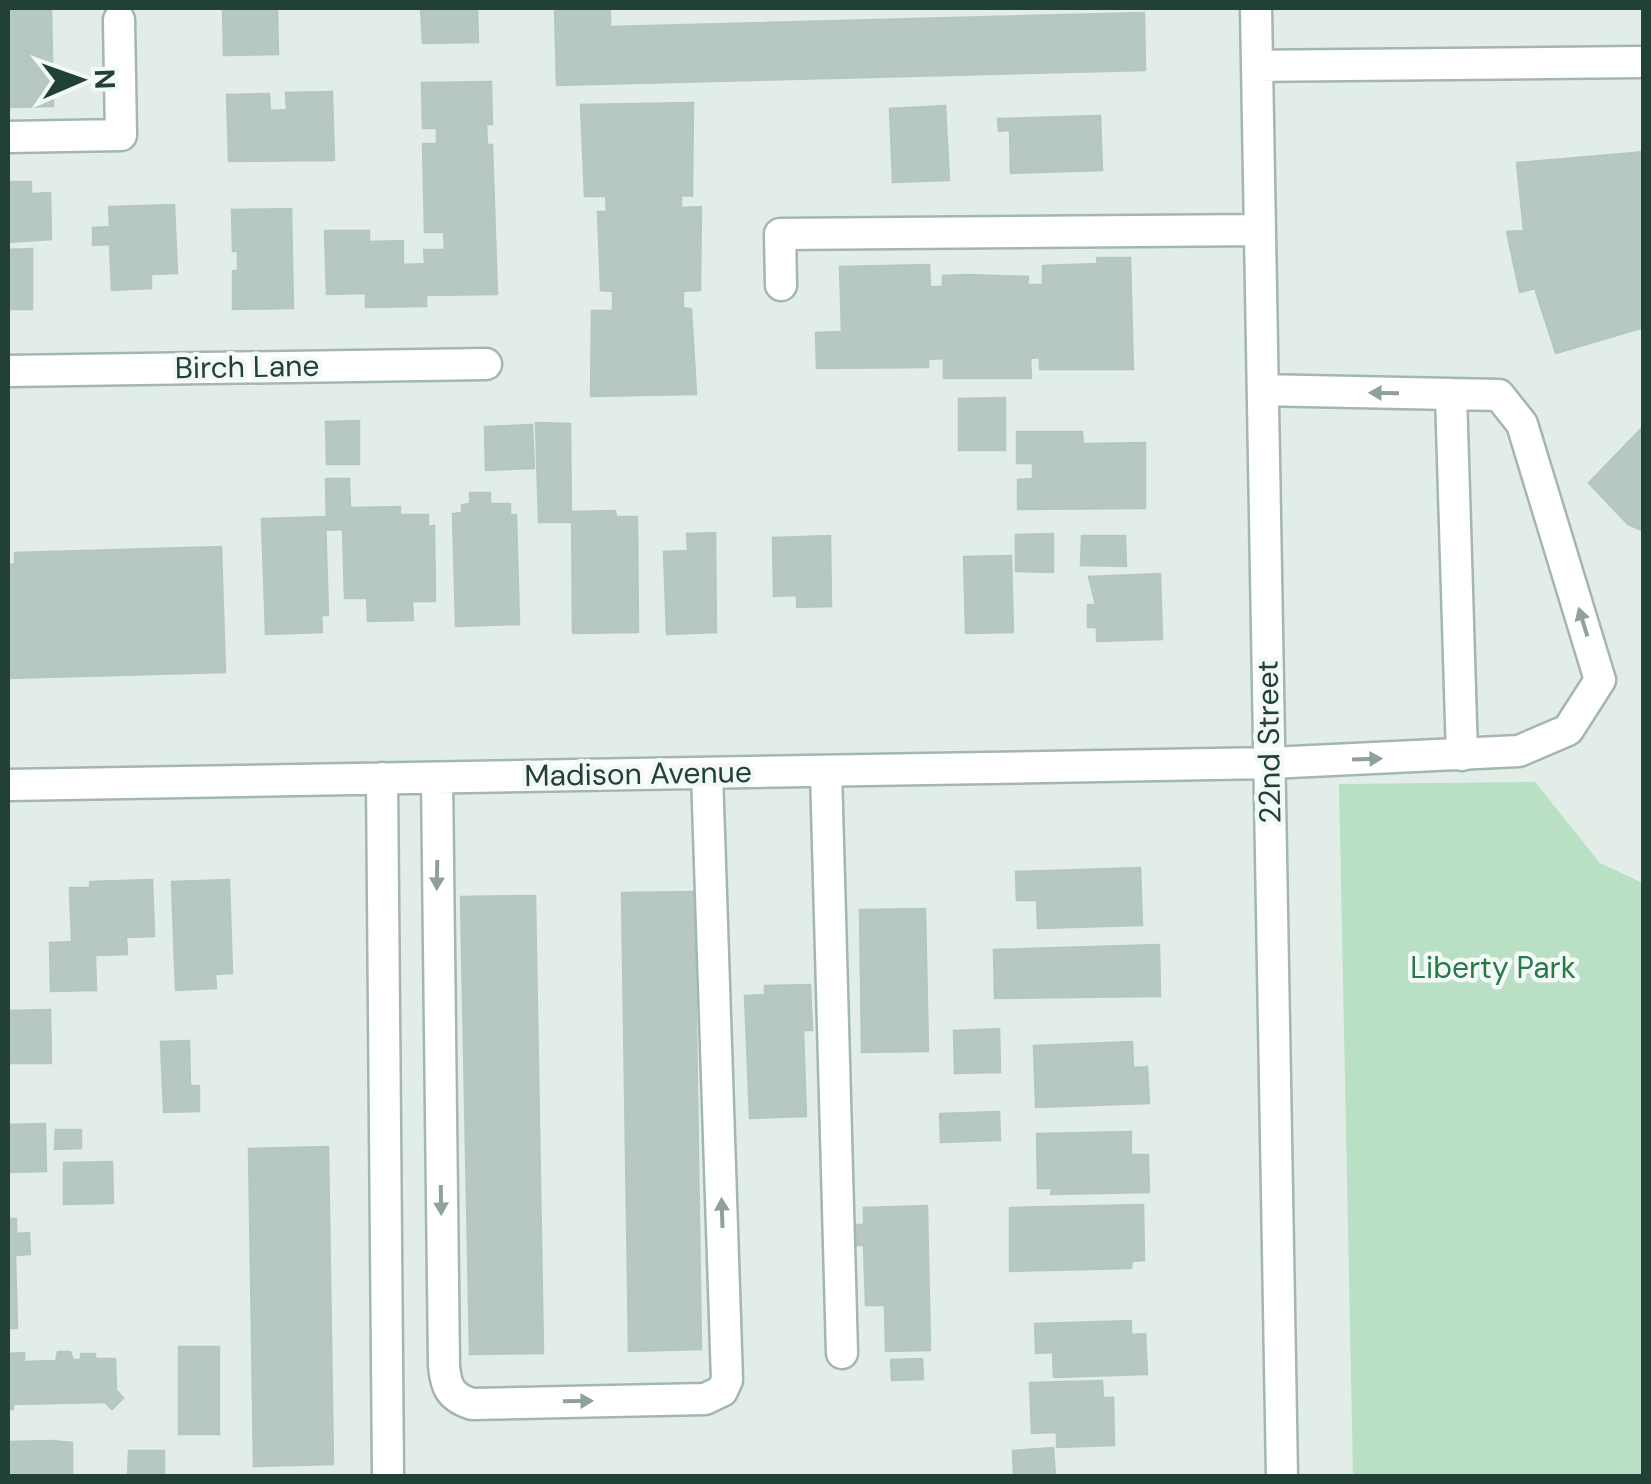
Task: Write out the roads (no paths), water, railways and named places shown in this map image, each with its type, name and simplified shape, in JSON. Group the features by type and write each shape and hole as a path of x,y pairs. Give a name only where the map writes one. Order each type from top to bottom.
{"street":[{"name":"22nd Street","path":"1256,8 1282,1476"},
{"path":"8,137 121,135 119,20"},
{"path":"1257,66 1639,62"},
{"path":"781,285 780,234 1260,230"},
{"name":"Birch Lane","path":"8,371 486,364"},
{"path":"1263,390 1451,394 1462,754"},
{"name":"Madison Avenue","path":"8,785 1270,763 1519,751 1568,730 1600,680 1522,424 1499,395 1451,394"},
{"path":"826,771 842,1353"},
{"path":"437,778 444,1366 446,1385 456,1399 491,1403 704,1398 722,1390 727,1380 707,773"},
{"path":"382,778 388,1476"}],"park label":[{"name":"Liberty Park","path":"1493,968"}]}
